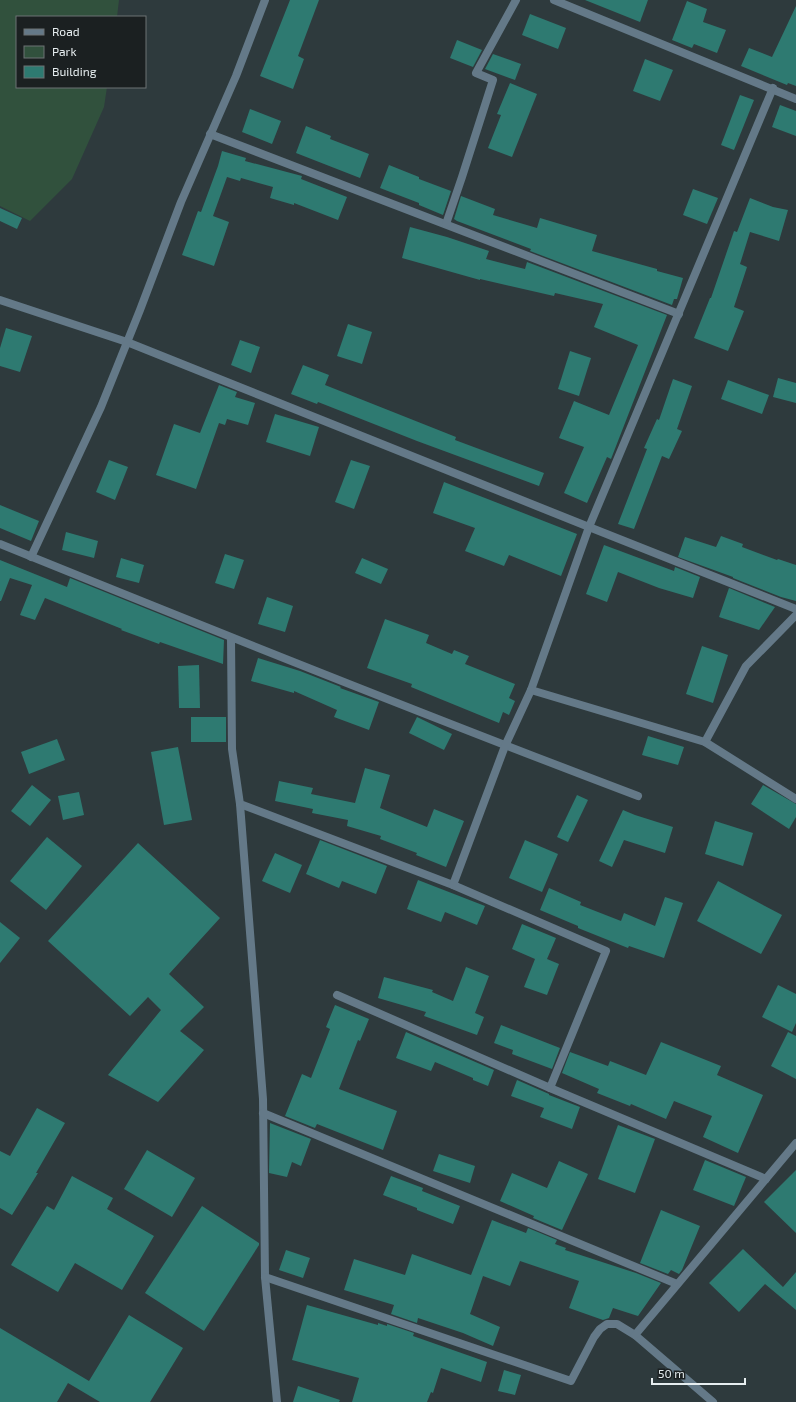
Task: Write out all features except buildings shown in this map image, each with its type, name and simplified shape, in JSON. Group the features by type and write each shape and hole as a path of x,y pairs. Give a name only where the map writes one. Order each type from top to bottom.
{"street":[{"path":"31,557 101,407 181,202 236,76 265,0"},
{"path":"446,224 493,80 476,73 516,0"},
{"path":"554,0 773,88 796,99"},
{"path":"453,885 505,746 531,690 589,527 773,88"},
{"path":"210,134 679,314"},
{"path":"0,300 127,342 796,609"},
{"path":"0,544 231,638 505,746 638,796"},
{"path":"704,742 746,666 796,615"},
{"path":"231,638 232,749 240,804 263,1113 265,1278 277,1402"},
{"path":"531,690 704,742 796,799"},
{"path":"240,804 453,885 606,951 550,1088"},
{"path":"337,995 550,1088 766,1179"},
{"path":"263,1113 677,1284"},
{"path":"635,1334 796,1144"},
{"path":"265,1278 571,1381 594,1337 600,1329 607,1324 617,1324 635,1334 713,1402"}],"green space":[{"path":"0,0 119,0 117,16 16,16 16,88 107,88 104,107 72,179 30,221 0,206"}]}
